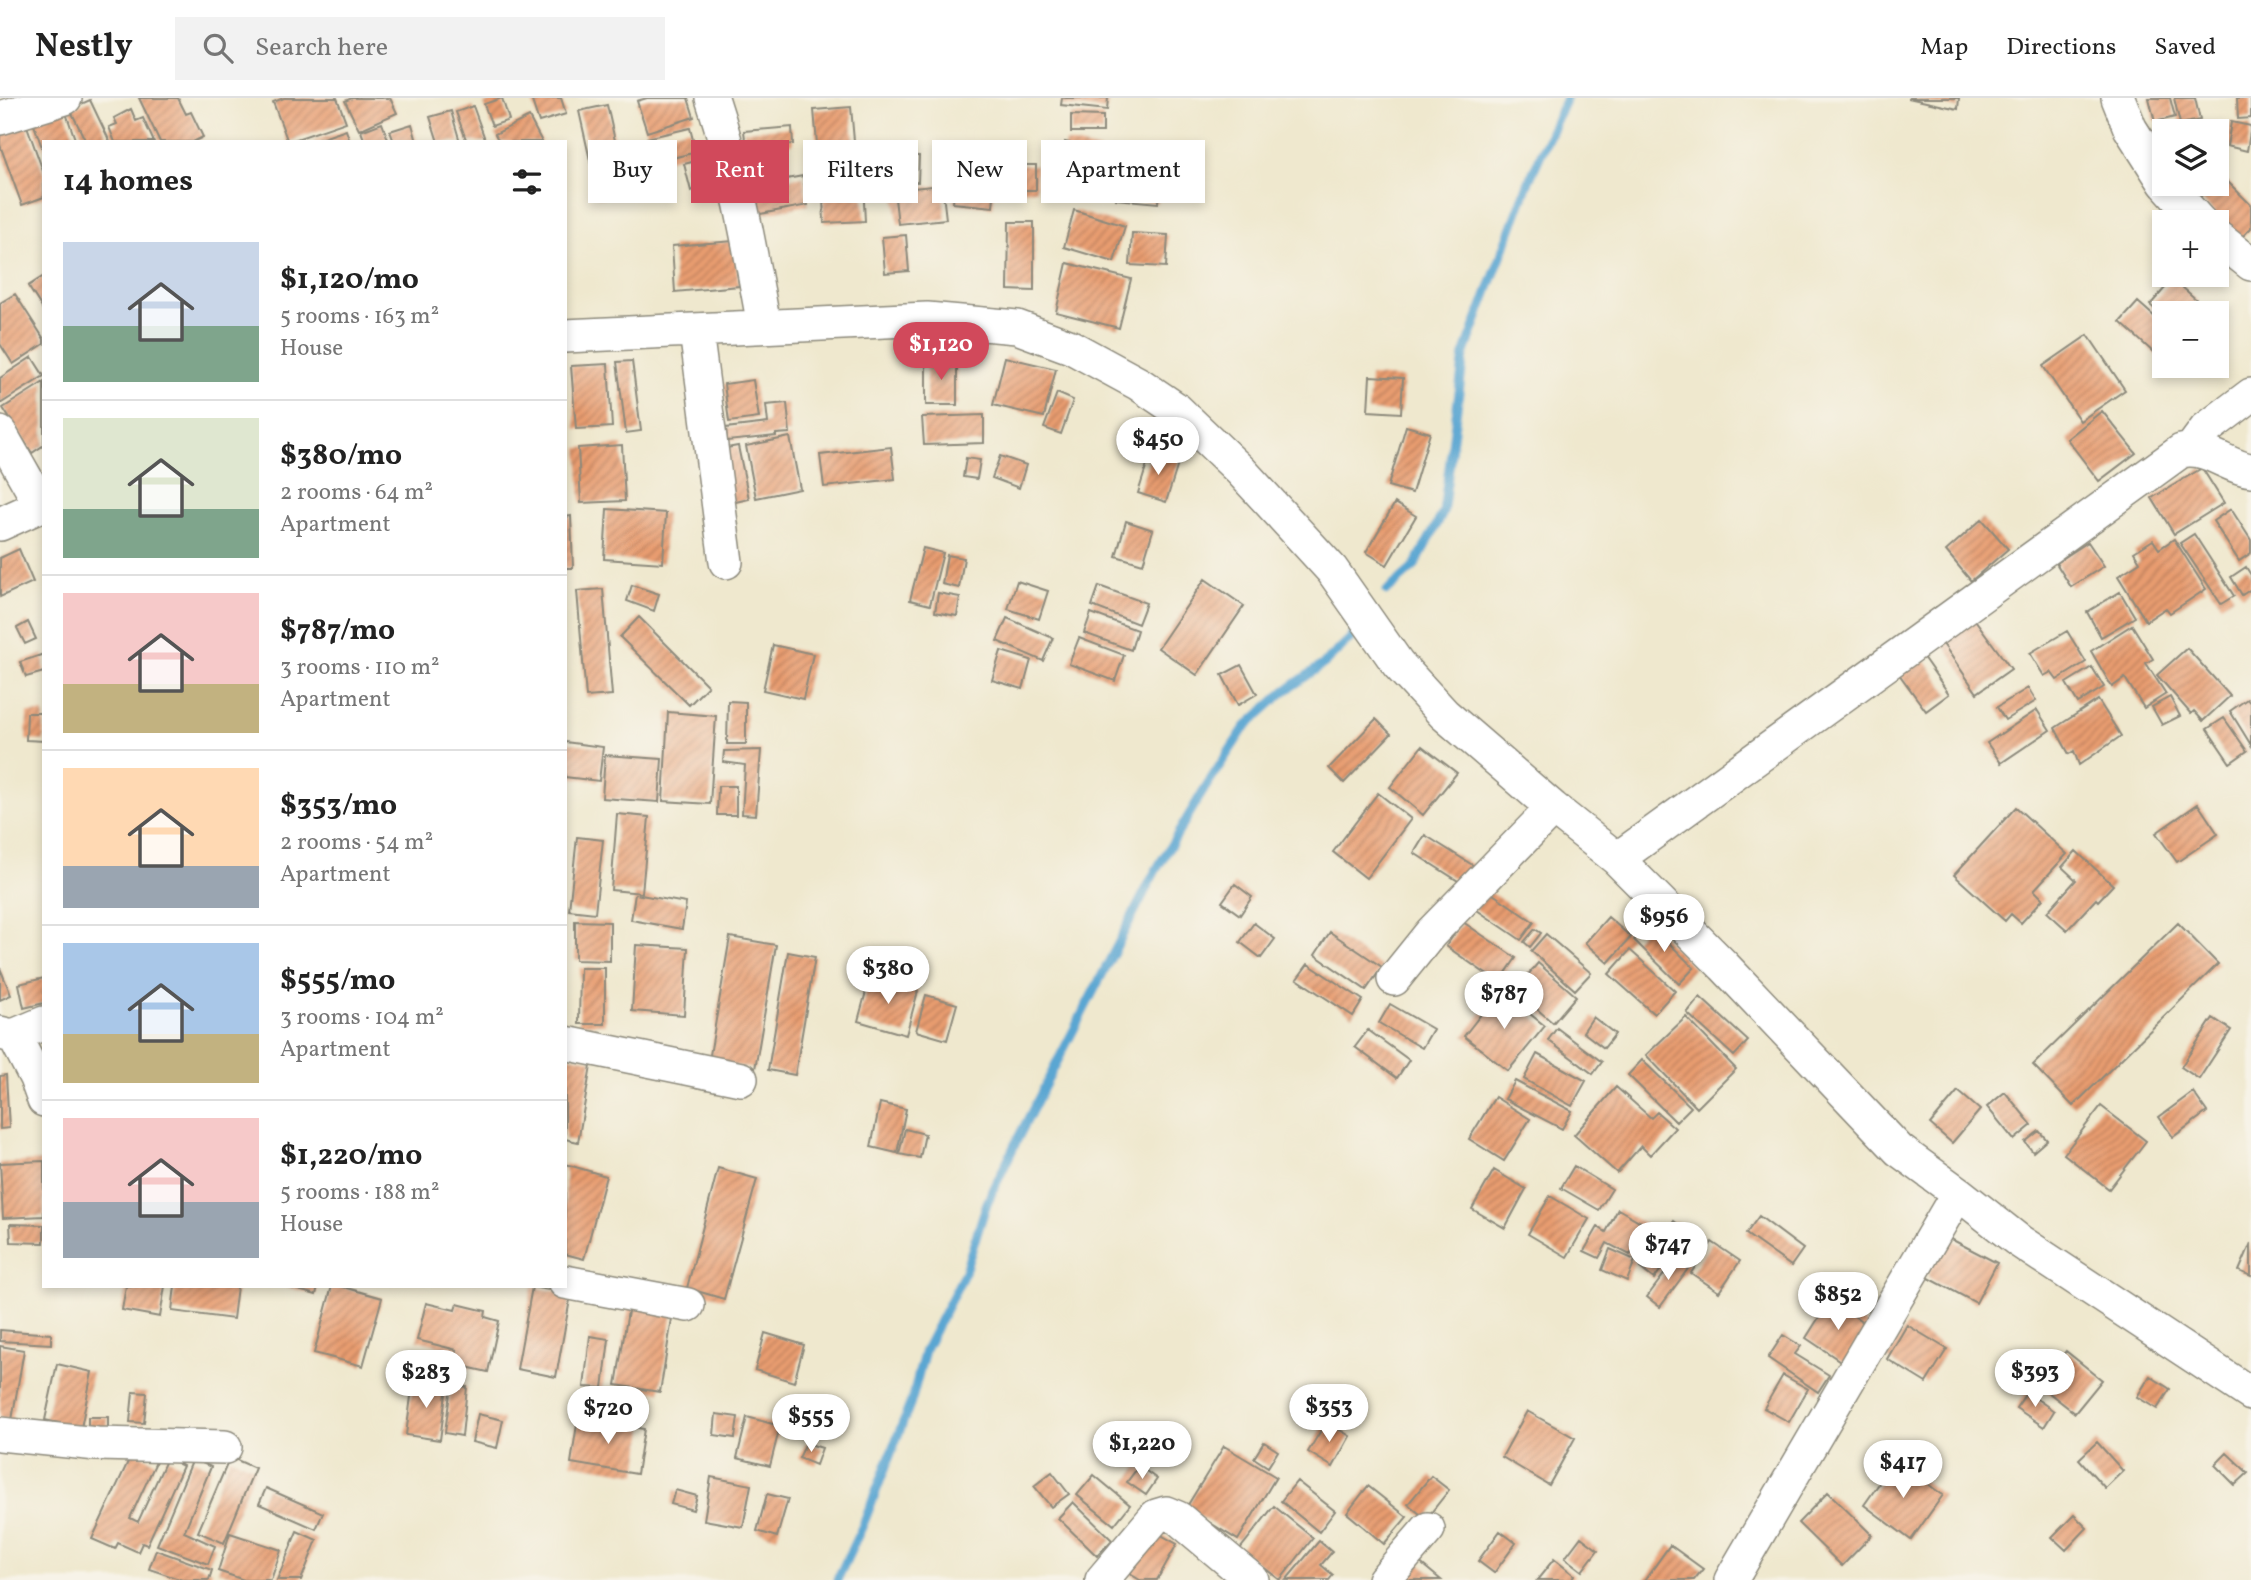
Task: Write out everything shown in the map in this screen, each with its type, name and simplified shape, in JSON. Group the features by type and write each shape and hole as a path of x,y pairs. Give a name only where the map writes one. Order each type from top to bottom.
{"street":[{"path":"0,118 65,98"},
{"path":"712,98 743,209 764,326"},
{"path":"2118,98 2130,128 2152,163"},
{"path":"2177,196 2189,210"},
{"path":"2229,247 2251,264"},
{"path":"567,336 927,318 1017,327 1071,347 1139,384 1176,409 1250,481 1332,570 1398,664 1444,714 1617,859 1724,966 1899,1150 2019,1241 2251,1394"},
{"path":"696,331 726,562"},
{"path":"2192,448 2206,429 2251,395"},
{"path":"0,433 42,505 0,524"},
{"path":"1617,859 2181,451 2192,448 2251,470"},
{"path":"1394,979 1431,933 1553,808"},
{"path":"42,1024 6,1035 36,1078 42,1094"},
{"path":"567,1043 741,1079"},
{"path":"1731,1580 1958,1193"},
{"path":"567,1282 688,1305"},
{"path":"0,1434 97,1444 225,1447"},
{"path":"1101,1580 1156,1516 1166,1513 1178,1518 1252,1580"},
{"path":"1384,1580 1428,1529"}],"building":[{"path":"139,98 178,98 186,114 191,112 203,137 197,140 159,140"},
{"path":"284,98 337,98 346,122 287,140 273,102"},
{"path":"352,98 390,98 397,113 359,130 345,101"},
{"path":"502,98 509,120 492,126 484,104"},
{"path":"531,98 561,98 566,114 539,122"},
{"path":"647,98 688,98 694,117 647,132 637,101"},
{"path":"1062,98 1108,98 1107,110 1061,105"},
{"path":"1908,98 1959,98 1958,109"},
{"path":"2149,98 2170,98 2175,117 2154,119"},
{"path":"2174,98 2195,98 2200,119 2179,119"},
{"path":"2237,98 2251,98 2251,118 2238,119"},
{"path":"90,100 109,140 85,140 70,109"},
{"path":"607,105 615,140 588,140 588,151 579,111"},
{"path":"473,106 485,140 466,140 456,112"},
{"path":"851,107 854,140 817,140 814,110"},
{"path":"131,109 136,121 143,118 153,140 114,140 109,127 117,124 114,118"},
{"path":"65,110 75,140 42,140 42,147 33,122"},
{"path":"451,111 459,140 437,140 430,117"},
{"path":"1071,115 1103,116 1103,132 1071,132"},
{"path":"529,117 541,140 498,140 495,134"},
{"path":"2231,122 2251,126 2247,151 2229,146"},
{"path":"382,123 388,140 364,140 361,131"},
{"path":"412,124 416,140 393,140 390,131"},
{"path":"27,126 42,168 42,198 22,205 0,145 0,135"},
{"path":"792,127 793,144 789,144 789,140 745,140 744,131"},
{"path":"690,128 693,140 691,153 677,157 677,140 647,138"},
{"path":"346,130 349,140 317,140"},
{"path":"691,162 691,191 684,164"},
{"path":"1027,165 1036,165 1036,190 1027,190"},
{"path":"803,176 803,203 808,205 755,215 753,203 789,203 789,179"},
{"path":"2229,183 2251,205 2251,228 2240,239 2229,228 2229,210 2211,210 2199,198 2229,196"},
{"path":"932,186 932,203 944,203 946,219 898,224 896,203 918,203 918,188"},
{"path":"823,203 864,203 865,221 824,223"},
{"path":"953,203 993,203 993,207"},
{"path":"1074,210 1125,226 1114,262 1064,247"},
{"path":"1009,222 1034,222 1034,291 1008,290"},
{"path":"1132,233 1168,235 1166,267 1130,265"},
{"path":"906,235 909,271 885,273 882,237"},
{"path":"734,241 739,286 675,292 672,246"},
{"path":"1067,263 1131,279 1119,328 1056,312"},
{"path":"42,277 42,308 28,286"},
{"path":"2166,287 2182,287 2198,301 2154,301"},
{"path":"15,294 42,336 42,345 13,364 0,344 0,303"},
{"path":"2138,302 2152,314 2152,351 2120,322"},
{"path":"2088,335 2125,390 2080,421 2043,366"},
{"path":"32,357 42,373 42,377 0,404 0,378"},
{"path":"1005,357 1056,369 1044,417 993,405"},
{"path":"926,359 957,360 957,405 926,405"},
{"path":"632,361 641,431 626,433 617,362"},
{"path":"608,364 612,427 576,429 571,366"},
{"path":"1370,376 1403,378 1401,413 1368,411"},
{"path":"753,380 759,418 729,422 724,384"},
{"path":"42,383 42,446 32,453 3,408"},
{"path":"1057,393 1073,400 1061,434 1044,428"},
{"path":"787,403 790,433 727,441 726,428 768,423 766,405"},
{"path":"2102,411 2136,453 2099,481 2067,439"},
{"path":"984,415 984,443 924,445 922,417"},
{"path":"1406,426 1430,433 1412,493 1388,486"},
{"path":"790,437 800,489 756,498 746,446"},
{"path":"622,445 625,501 581,503 578,448"},
{"path":"738,446 749,499 731,503 721,449"},
{"path":"891,447 895,479 824,487 820,455"},
{"path":"1151,452 1179,461 1166,502 1138,493"},
{"path":"1000,456 1026,465 1019,488 992,478"},
{"path":"966,458 980,460 977,479 963,477"},
{"path":"2202,468 2224,503 2174,534 2152,498"},
{"path":"1395,503 1416,516 1387,565 1366,552"},
{"path":"607,509 666,513 663,563 604,559"},
{"path":"2231,509 2251,540 2251,553 2239,561 2213,521"},
{"path":"571,516 573,568 567,568 567,517"},
{"path":"1982,519 2008,549 1971,581 1946,551"},
{"path":"1126,521 1153,530 1143,564 1116,556"},
{"path":"2194,534 2234,596 2221,604 2180,543"},
{"path":"2174,539 2206,589 2170,613 2166,608 2146,621 2118,576 2140,562 2134,552 2153,540 2159,549"},
{"path":"2088,542 2104,566 2071,587 2056,563"},
{"path":"923,548 943,553 930,605 910,600"},
{"path":"19,549 33,582 0,597 0,558"},
{"path":"947,555 964,558 959,588 942,584"},
{"path":"2246,567 2251,575 2251,589 2242,595 2231,577"},
{"path":"1205,579 1244,606 1197,675 1158,648"},
{"path":"1017,581 1048,591 1039,619 1008,609"},
{"path":"632,585 659,594 654,611 627,601"},
{"path":"1099,586 1146,603 1138,624 1092,606"},
{"path":"603,589 612,695 586,697 577,591"},
{"path":"2120,592 2135,617 2101,637 2087,612"},
{"path":"938,593 960,597 957,616 935,612"},
{"path":"1091,613 1137,630 1131,650 1084,633"},
{"path":"639,617 708,686 689,705 620,637"},
{"path":"1973,617 2011,669 1977,693 1941,641"},
{"path":"1007,618 1053,638 1043,661 997,641"},
{"path":"28,622 36,639 25,644 17,628"},
{"path":"2132,625 2153,659 2146,663 2166,694 2144,708 2125,678 2112,687 2091,651"},
{"path":"2067,631 2086,662 2057,680 2051,672 2044,676 2030,653"},
{"path":"1079,638 1124,655 1115,681 1069,664"},
{"path":"773,645 813,654 803,699 763,690"},
{"path":"2187,648 2230,696 2203,721 2194,711 2191,714 2157,675"},
{"path":"1001,651 1031,660 1023,689 992,680"},
{"path":"42,655 42,673 26,677 20,662"},
{"path":"1923,657 1949,694 1926,711 1899,674"},
{"path":"1241,665 1257,694 1238,705 1222,675"},
{"path":"2092,667 2104,687 2078,703 2066,683"},
{"path":"2028,688 2036,701 2005,720 1997,707"},
{"path":"2170,697 2180,716 2162,725 2152,707"},
{"path":"2247,699 2251,704 2251,745 2230,711"},
{"path":"2098,700 2121,736 2079,765 2074,751 2069,754 2055,728"},
{"path":"728,701 746,702 746,744 727,744"},
{"path":"2037,710 2050,730 2001,763 1987,743"},
{"path":"668,712 716,716 710,804 663,801"},
{"path":"27,713 42,713 42,741 26,740"},
{"path":"2224,718 2247,751 2230,763 2207,729"},
{"path":"1376,719 1391,734 1344,783 1329,768"},
{"path":"567,742 603,747 599,781 567,777"},
{"path":"1422,746 1457,773 1423,815 1390,787"},
{"path":"761,750 756,815 742,814 745,765 723,762 724,751"},
{"path":"605,755 662,759 659,802 602,798"},
{"path":"718,786 736,786 736,815 717,815"},
{"path":"1378,793 1411,819 1366,878 1333,852"},
{"path":"2198,804 2218,834 2177,862 2156,833"},
{"path":"2016,807 2067,854 2034,890 2043,899 2021,923 2011,914 2005,921 1954,875"},
{"path":"617,814 649,817 642,893 611,890"},
{"path":"1425,835 1474,866 1463,884 1414,853"},
{"path":"577,837 603,840 595,913 569,910"},
{"path":"2076,851 2113,885 2067,930 2047,912 2076,880 2062,867"},
{"path":"1235,884 1252,897 1240,915 1222,902"},
{"path":"1487,890 1534,922 1521,940 1474,908"},
{"path":"635,894 686,903 682,929 631,920"},
{"path":"1608,917 1631,937 1608,963 1585,943"},
{"path":"575,921 610,922 610,961 575,960"},
{"path":"1463,922 1516,958 1499,983 1446,946"},
{"path":"1254,923 1275,939 1261,958 1240,942"},
{"path":"2178,923 2218,964 2073,1106 2033,1065"},
{"path":"1650,924 1694,968 1679,984 1634,940"},
{"path":"1535,929 1541,933 1530,947 1524,942"},
{"path":"1330,932 1382,967 1366,990 1315,955"},
{"path":"1546,934 1591,973 1575,990 1531,951"},
{"path":"730,937 776,945 755,1069 709,1061"},
{"path":"636,945 688,948 684,1015 632,1011"},
{"path":"1630,950 1675,991 1654,1014 1609,974"},
{"path":"788,952 815,957 795,1075 768,1070"},
{"path":"1538,963 1576,996 1553,1023 1515,990"},
{"path":"1308,964 1363,1000 1353,1016 1297,979"},
{"path":"0,968 11,995 0,1000"},
{"path":"580,968 605,968 605,1024 579,1024"},
{"path":"870,977 918,991 906,1035 858,1021"},
{"path":"42,978 42,1004 24,1008 19,984"},
{"path":"1500,990 1545,1026 1508,1071 1464,1036"},
{"path":"926,995 957,1004 947,1040 916,1031"},
{"path":"1700,997 1748,1041 1734,1056 1687,1013"},
{"path":"1390,1004 1433,1029 1422,1048 1379,1023"},
{"path":"1593,1017 1615,1034 1604,1048 1583,1032"},
{"path":"1686,1017 1736,1069 1697,1108 1646,1055"},
{"path":"2213,1018 2231,1030 2199,1079 2181,1067"},
{"path":"1557,1028 1602,1062 1593,1074 1548,1040"},
{"path":"1368,1030 1409,1060 1397,1078 1355,1047"},
{"path":"1537,1054 1586,1081 1572,1106 1524,1079"},
{"path":"567,1055 592,1060 578,1142 567,1139"},
{"path":"1642,1060 1691,1107 1676,1122 1628,1075"},
{"path":"6,1075 9,1128 0,1129 0,1076"},
{"path":"1515,1081 1572,1111 1562,1129 1505,1099"},
{"path":"1616,1087 1651,1118 1657,1112 1675,1128 1650,1155 1641,1146 1617,1173 1574,1135"},
{"path":"1958,1091 1980,1110 1952,1143 1930,1124"},
{"path":"2005,1092 2032,1125 2014,1140 1987,1107"},
{"path":"2193,1092 2207,1112 2173,1137 2159,1117"},
{"path":"1495,1097 1530,1119 1504,1161 1469,1139"},
{"path":"880,1103 906,1109 897,1153 871,1147"},
{"path":"2101,1106 2146,1141 2109,1189 2064,1154"},
{"path":"905,1129 925,1134 920,1158 899,1154"},
{"path":"2039,1131 2047,1140 2033,1152 2025,1142"},
{"path":"42,1161 42,1216 3,1218 0,1163"},
{"path":"567,1165 606,1176 584,1259 567,1255"},
{"path":"1574,1166 1612,1189 1599,1210 1561,1188"},
{"path":"718,1168 757,1179 724,1299 687,1288"},
{"path":"1494,1170 1526,1189 1505,1228 1472,1209"},
{"path":"1550,1196 1589,1219 1567,1257 1528,1234"},
{"path":"1618,1209 1646,1225 1630,1255 1607,1243 1599,1258 1584,1251 1598,1227 1606,1232"},
{"path":"1759,1216 1803,1249 1791,1266 1746,1234"},
{"path":"1674,1221 1688,1232 1654,1279 1640,1268"},
{"path":"10,1224 42,1225 42,1243 11,1242"},
{"path":"1947,1237 1997,1263 1976,1303 1927,1277"},
{"path":"1712,1242 1740,1261 1719,1292 1691,1273"},
{"path":"2251,1243 2251,1276 2239,1271"},
{"path":"1610,1249 1635,1260 1627,1281 1602,1270"},
{"path":"1677,1257 1690,1266 1660,1307 1647,1297"},
{"path":"126,1288 165,1288 160,1317 122,1310"},
{"path":"175,1288 237,1288 233,1319 172,1311"},
{"path":"291,1288 318,1288 316,1295"},
{"path":"331,1288 347,1288 382,1298 363,1366 314,1353"},
{"path":"532,1288 571,1294 556,1377 517,1369"},
{"path":"1830,1300 1869,1326 1845,1364 1806,1338"},
{"path":"426,1303 455,1310 457,1304 486,1311 485,1317 499,1321 488,1372 453,1364 457,1350 417,1340"},
{"path":"629,1305 673,1313 660,1392 616,1385"},
{"path":"1907,1325 1947,1349 1926,1383 1887,1359"},
{"path":"0,1330 51,1334 51,1344 0,1341"},
{"path":"765,1333 804,1345 794,1382 755,1370"},
{"path":"1783,1335 1801,1346 1795,1354 1829,1375 1818,1392 1768,1358"},
{"path":"590,1336 609,1339 603,1388 584,1387"},
{"path":"0,1346 24,1350 12,1420 0,1418"},
{"path":"2066,1351 2102,1380 2075,1413 2039,1385"},
{"path":"57,1364 92,1372 81,1428 45,1420"},
{"path":"1783,1375 1808,1389 1789,1422 1764,1408"},
{"path":"2150,1376 2170,1389 2157,1409 2137,1397"},
{"path":"413,1381 447,1386 440,1440 406,1435"},
{"path":"451,1385 467,1387 462,1436 445,1433"},
{"path":"133,1392 147,1393 144,1423 130,1422"},
{"path":"2027,1392 2054,1411 2044,1427 2016,1408"},
{"path":"608,1397 636,1402 634,1420 606,1416"},
{"path":"1527,1411 1575,1438 1549,1485 1502,1457"},
{"path":"478,1414 503,1420 497,1448 472,1442"},
{"path":"716,1414 738,1417 735,1438 714,1435"},
{"path":"88,1417 108,1417 108,1432 88,1431"},
{"path":"747,1417 780,1426 770,1466 737,1458"},
{"path":"578,1418 644,1429 637,1474 571,1463"},
{"path":"1326,1422 1350,1436 1333,1467 1308,1452"},
{"path":"1264,1442 1278,1451 1268,1467 1254,1458"},
{"path":"2097,1442 2123,1471 2105,1488 2079,1459"},
{"path":"806,1443 822,1448 816,1465 799,1458"},
{"path":"1224,1446 1276,1477 1238,1540 1186,1508"},
{"path":"133,1451 156,1462 130,1518 138,1522 167,1458 183,1466 147,1545 142,1543 138,1552 118,1543 115,1549 92,1539"},
{"path":"2227,1453 2248,1473 2235,1485 2215,1465"},
{"path":"230,1457 255,1468 224,1543 198,1532"},
{"path":"193,1459 211,1467 184,1532 215,1546 208,1564 157,1545"},
{"path":"1895,1461 1943,1495 1911,1540 1864,1505"},
{"path":"1139,1466 1157,1479 1146,1495 1127,1482"},
{"path":"1052,1472 1069,1494 1051,1507 1034,1486"},
{"path":"1094,1475 1130,1505 1114,1525 1077,1495"},
{"path":"1431,1476 1449,1490 1426,1519 1408,1504"},
{"path":"711,1477 751,1485 743,1527 704,1520"},
{"path":"1297,1481 1335,1511 1319,1532 1281,1501"},
{"path":"1368,1486 1407,1517 1384,1544 1347,1513"},
{"path":"266,1488 323,1513 316,1529 259,1504"},
{"path":"675,1490 697,1496 693,1510 671,1504"},
{"path":"1828,1492 1872,1535 1842,1566 1798,1523"},
{"path":"767,1494 788,1499 777,1537 757,1531"},
{"path":"1073,1502 1112,1540 1097,1556 1058,1518"},
{"path":"1274,1506 1313,1538 1280,1580 1240,1549"},
{"path":"2074,1515 2087,1528 2066,1550 2052,1537"},
{"path":"297,1531 317,1540 301,1580 277,1580"},
{"path":"1154,1531 1177,1544 1157,1580 1140,1580 1130,1574"},
{"path":"1500,1531 1516,1543 1494,1573 1478,1561"},
{"path":"230,1533 281,1550 271,1580 244,1580 218,1571"},
{"path":"1581,1537 1598,1550 1582,1571 1565,1558"},
{"path":"1319,1541 1332,1552 1321,1565 1333,1575 1329,1580 1286,1580"},
{"path":"1670,1545 1703,1569 1694,1580 1645,1580"},
{"path":"156,1550 212,1570 209,1580 182,1580 149,1569"},
{"path":"1554,1559 1574,1575 1571,1580 1537,1580"},
{"path":"1418,1561 1441,1580 1403,1580"}],"waterway":[{"path":"1387,591 1414,567 1443,513 1464,355 1529,181 1566,98"},
{"path":"837,1580 863,1525 912,1399 925,1350 964,1274 987,1203 1156,870 1245,727 1285,691 1325,663 1357,632"}]}
